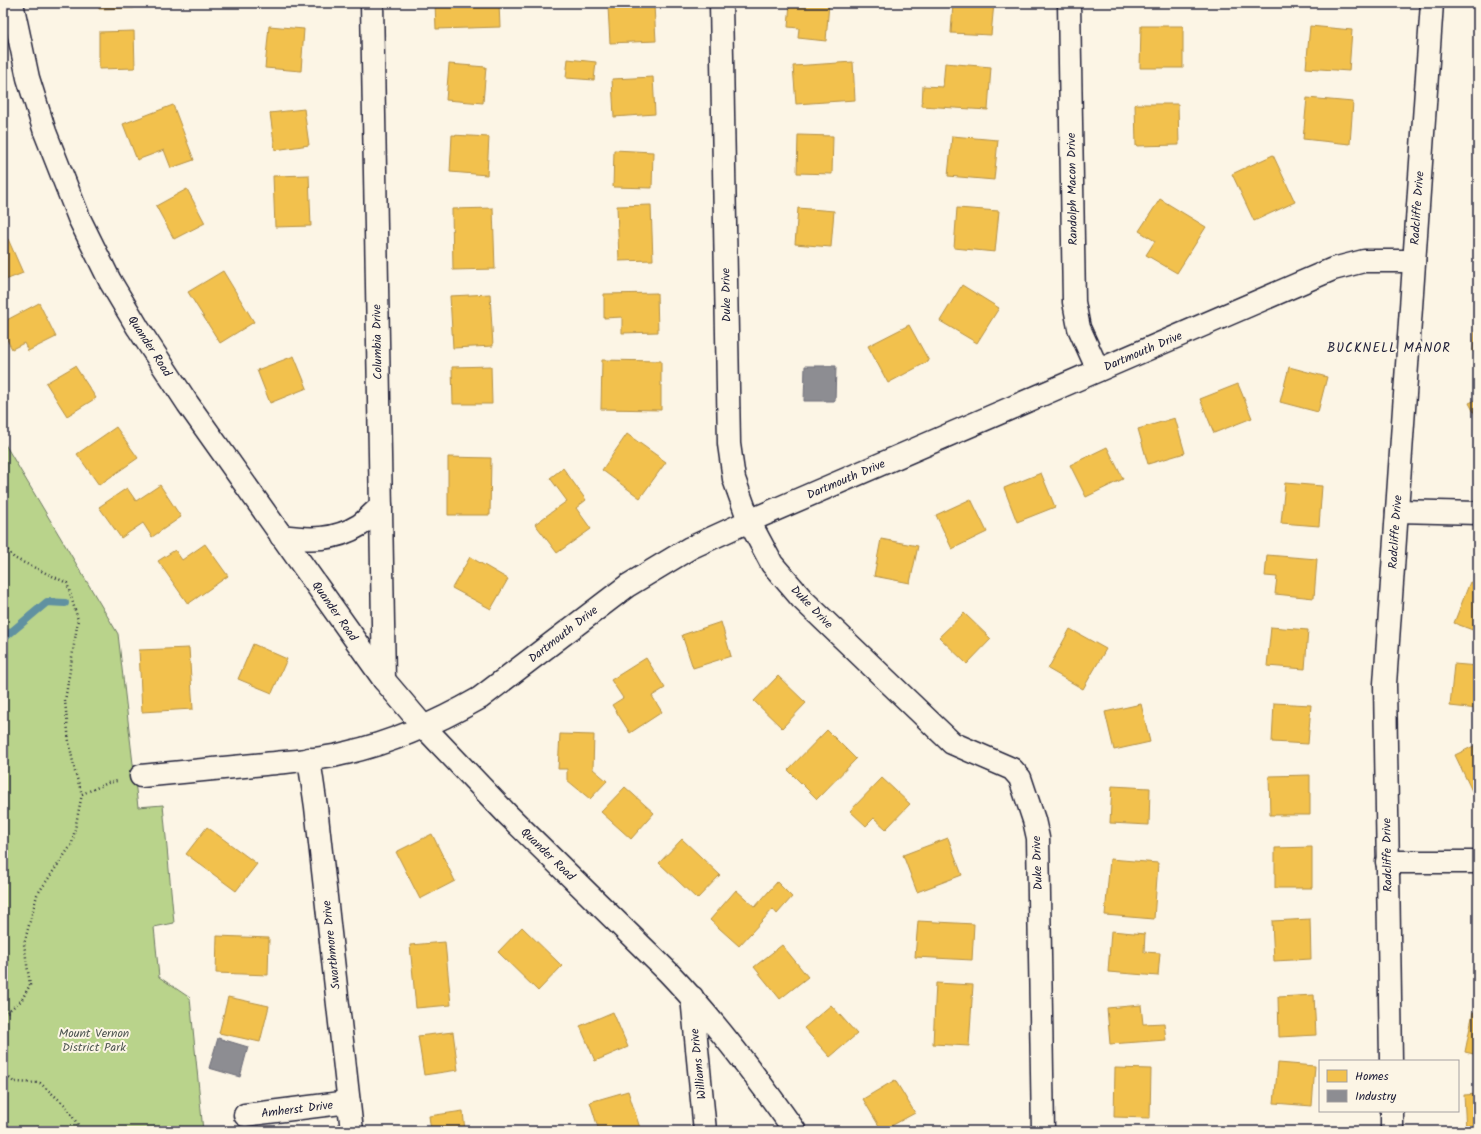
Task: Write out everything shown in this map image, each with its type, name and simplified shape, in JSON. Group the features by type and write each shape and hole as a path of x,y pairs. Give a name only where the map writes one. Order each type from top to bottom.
{"street":[{"name":"Quander Road","path":"12,3 28,78 45,132 79,218 110,281 138,328 188,404 384,680 424,727 507,814 692,997 765,1089 795,1131"},
{"name":"Columbia Drive","path":"372,3 384,680"},
{"name":"Duke Drive","path":"722,3 729,444 734,479 749,521 772,564 802,599 952,743 1012,769 1020,778 1034,820 1038,838 1043,1131"},
{"name":"Randolph Macon Drive","path":"1069,3 1074,302 1079,328 1098,370"},
{"name":"Radcliffe Drive","path":"1391,1060 1385,684 1432,3"},
{"name":"Dartmouth Drive","path":"141,776 309,760 346,754 392,740 454,713 480,698 627,586 690,548 749,521 1333,269 1364,261 1414,261"},
{"path":"281,536 305,540 321,539 345,533 361,524 380,506"},
{"path":"1397,511 1478,513"},
{"name":"Swarthmore Drive","path":"309,760 316,808 352,1131"},
{"path":"1387,862 1478,862"},
{"name":"Williams Drive","path":"692,997 705,1131"},
{"name":"Amherst Drive","path":"245,1115 349,1102"},
{"path":"1392,1112 1392,1131"}],"path":[{"path":"3,544 14,558 67,583 78,620 65,701 69,742 75,772 82,794 72,844 38,895 24,944 30,985 21,1001 3,1015"},
{"path":"82,794 108,783 141,776"},
{"path":"3,1073 14,1082 40,1083 65,1105 82,1131"}],"green space":[{"name":"Mount Vernon District Park","path":"3,441 118,634 138,807 163,805 174,923 154,927 159,977 190,998 203,1131 3,1131"}],"building: Homes":[{"path":"99,3 134,3 134,8 99,9"},
{"path":"435,3 499,3 500,27 436,29"},
{"path":"790,3 829,3 826,41 798,38 799,28 788,27"},
{"path":"953,3 994,3 991,35 951,33"},
{"path":"654,5 656,41 610,43 608,7"},
{"path":"269,26 304,29 301,71 265,68"},
{"path":"1141,26 1183,26 1183,68 1140,68"},
{"path":"1310,26 1352,30 1349,71 1306,68"},
{"path":"134,31 135,68 99,69 99,32"},
{"path":"568,59 596,62 594,80 566,78"},
{"path":"853,62 855,100 796,104 793,66"},
{"path":"945,63 991,67 988,110 922,106 923,86 943,87"},
{"path":"449,64 486,67 483,103 446,100"},
{"path":"653,77 655,114 614,117 612,79"},
{"path":"1307,98 1353,102 1350,144 1303,139"},
{"path":"1135,104 1178,104 1179,145 1136,146"},
{"path":"173,105 194,160 171,168 164,150 137,160 123,124"},
{"path":"304,109 309,145 275,150 270,113"},
{"path":"452,135 489,137 487,175 450,172"},
{"path":"798,135 833,136 832,174 797,173"},
{"path":"952,136 998,140 994,180 948,176"},
{"path":"614,150 653,152 652,188 613,187"},
{"path":"1273,155 1295,202 1254,221 1232,174"},
{"path":"309,175 311,226 275,227 273,176"},
{"path":"187,189 205,223 174,239 156,206"},
{"path":"1160,199 1206,227 1177,273 1146,255 1155,241 1139,231"},
{"path":"651,205 653,260 619,261 617,206"},
{"path":"493,208 495,269 453,270 452,209"},
{"path":"798,208 834,211 831,247 795,244"},
{"path":"957,208 999,211 995,252 954,248"},
{"path":"8,239 23,273 3,281 3,241"},
{"path":"223,271 254,322 220,343 188,292"},
{"path":"962,285 999,308 977,343 940,321"},
{"path":"657,293 658,332 622,333 622,317 604,318 604,294"},
{"path":"490,294 493,346 453,348 450,296"},
{"path":"39,303 56,337 28,351 24,343 12,349 3,332 3,322"},
{"path":"1476,312 1478,312 1478,352 1473,352"},
{"path":"909,325 929,361 888,383 868,346"},
{"path":"294,356 307,388 270,403 257,370"},
{"path":"602,360 661,361 661,410 601,409"},
{"path":"75,366 96,398 67,416 46,383"},
{"path":"491,366 492,404 453,404 452,367"},
{"path":"1289,367 1327,377 1318,412 1280,402"},
{"path":"1238,384 1252,418 1214,433 1200,399"},
{"path":"1478,399 1478,420 1469,403"},
{"path":"1175,418 1185,453 1148,464 1138,429"},
{"path":"116,427 138,458 99,485 77,454"},
{"path":"627,434 666,462 640,498 602,470"},
{"path":"1107,447 1123,479 1086,497 1070,465"},
{"path":"448,457 491,458 490,515 448,515"},
{"path":"563,468 586,500 576,508 591,529 557,553 535,524 567,501 550,478"},
{"path":"1041,473 1055,507 1017,522 1004,488"},
{"path":"1285,483 1322,486 1319,526 1281,523"},
{"path":"160,485 181,517 152,537 143,523 121,538 99,507 127,488 136,501"},
{"path":"971,499 987,532 952,549 936,515"},
{"path":"881,539 918,546 910,583 874,576"},
{"path":"205,544 228,576 188,604 158,561 175,550 182,560"},
{"path":"1267,555 1317,559 1314,598 1275,594 1277,577 1265,576"},
{"path":"470,557 508,579 491,609 452,588"},
{"path":"1470,582 1478,585 1478,632 1454,623"},
{"path":"964,613 991,639 967,664 939,637"},
{"path":"721,622 731,656 693,668 682,635"},
{"path":"1271,627 1308,630 1305,669 1267,666"},
{"path":"1070,629 1106,649 1083,689 1048,669"},
{"path":"253,644 287,659 272,693 238,679"},
{"path":"189,648 193,709 142,712 139,650"},
{"path":"646,658 665,688 652,696 662,712 630,733 612,705 623,698 611,680"},
{"path":"1454,664 1478,666 1478,709 1450,706"},
{"path":"778,676 806,703 782,728 754,701"},
{"path":"1274,703 1311,705 1308,744 1272,742"},
{"path":"1141,704 1150,742 1114,750 1105,712"},
{"path":"827,730 856,759 817,799 788,770"},
{"path":"560,734 594,735 593,769 607,781 590,799 567,780 567,769 558,769"},
{"path":"1478,744 1478,789 1472,791 1455,755"},
{"path":"1310,775 1310,815 1270,815 1269,776"},
{"path":"882,778 910,804 886,829 874,818 866,826 850,811"},
{"path":"1112,786 1150,788 1149,825 1110,823"},
{"path":"625,787 654,813 631,839 601,812"},
{"path":"207,827 257,864 236,891 186,854"},
{"path":"432,834 455,881 420,899 396,852"},
{"path":"948,838 962,875 917,892 903,855"},
{"path":"682,839 720,875 697,899 659,863"},
{"path":"1312,847 1312,888 1275,888 1275,848"},
{"path":"1110,859 1158,863 1154,919 1105,915"},
{"path":"777,882 792,897 777,914 773,909 739,946 710,920 736,890 755,907"},
{"path":"1310,919 1311,959 1274,961 1272,921"},
{"path":"918,921 974,924 972,960 915,957"},
{"path":"522,927 562,966 538,991 498,952"},
{"path":"1111,931 1145,934 1144,952 1160,953 1158,976 1108,972"},
{"path":"217,936 269,938 268,975 216,973"},
{"path":"445,942 451,1005 416,1008 410,945"},
{"path":"782,945 808,977 780,999 754,967"},
{"path":"936,983 973,985 969,1046 933,1044"},
{"path":"1314,995 1316,1035 1279,1037 1278,997"},
{"path":"228,997 269,1006 260,1042 219,1033"},
{"path":"831,1005 857,1034 830,1057 804,1028"},
{"path":"1141,1005 1143,1024 1164,1023 1166,1040 1110,1044 1107,1008"},
{"path":"613,1012 628,1047 595,1061 580,1026"},
{"path":"1473,1012 1478,1013 1478,1055 1465,1052"},
{"path":"453,1032 458,1070 424,1075 418,1036"},
{"path":"1278,1063 1315,1066 1312,1106 1274,1103"},
{"path":"1115,1068 1151,1069 1150,1118 1114,1117"},
{"path":"895,1080 915,1113 882,1131 863,1099"},
{"path":"628,1091 640,1128 629,1131 599,1131 590,1102"},
{"path":"1478,1094 1478,1131 1466,1131 1464,1095"},
{"path":"463,1111 465,1131 431,1131 429,1116"}],"building: Industry":[{"path":"805,366 836,366 835,401 804,401"},
{"path":"218,1038 248,1047 240,1077 209,1068"}],"waterway":[{"path":"3,639 47,602 65,603"}],"district":[{"name":"BUCKNELL MANOR","path":"1389,347"}]}
